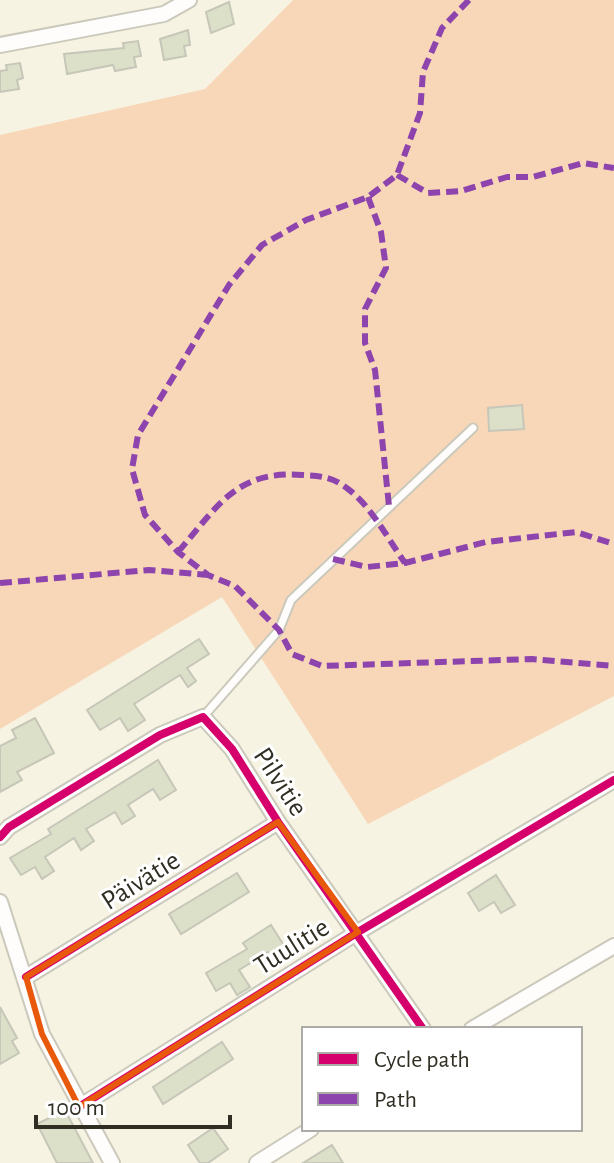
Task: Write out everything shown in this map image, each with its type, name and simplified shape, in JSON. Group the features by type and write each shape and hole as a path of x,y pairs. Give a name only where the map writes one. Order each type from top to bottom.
{"street":[{"path":"0,45 164,14 189,0"},
{"path":"0,837 9,827 160,735 203,717"},
{"name":"Pilvitie","path":"203,717 232,749 278,822 422,1027"},
{"name":"Tuulitie","path":"79,1107 358,932 614,780"},
{"name":"Päivätie","path":"26,977 278,822"},
{"path":"0,902 42,1034 112,1163"},
{"path":"475,1027 614,946"},
{"path":"257,1163 308,1131"}],"lane":[{"path":"203,717 279,630 291,600 473,428"}],"highlighted area":[{"path":"278,822 358,932 79,1107 42,1034 26,977"}],"shaded area":[{"path":"293,0 614,0 614,696 368,824 222,597 0,729 0,135 205,89"}],"building":[{"path":"229,2 234,24 211,33 206,12"},
{"path":"188,30 190,45 184,46 186,56 164,60 160,39"},
{"path":"138,41 141,56 134,57 136,67 115,71 113,65 67,74 64,54 124,48 123,43"},
{"path":"20,63 23,78 17,80 19,89 0,92 0,71 7,70 6,65"},
{"path":"522,405 524,429 489,431 488,408"},
{"path":"199,639 209,654 187,668 196,681 188,687 180,675 134,704 145,720 128,731 120,718 100,730 87,710"},
{"path":"35,718 54,753 17,772 22,780 0,792 0,746 16,738 12,730"},
{"path":"158,760 176,790 160,800 153,789 128,805 135,816 122,824 115,812 86,829 94,841 81,850 74,838 45,857 54,871 42,879 35,867 21,875 10,858 51,834 48,829"},
{"path":"237,873 249,892 181,934 169,914"},
{"path":"496,875 515,905 501,913 494,902 479,911 468,893"},
{"path":"271,925 290,955 276,963 268,952 239,970 250,987 237,995 230,983 216,991 206,973 247,949 243,943"},
{"path":"0,1007 17,1038 12,1041 19,1053 0,1064"},
{"path":"222,1042 233,1059 163,1104 153,1087"},
{"path":"65,1110 93,1163 57,1163 37,1124"},
{"path":"213,1128 228,1149 208,1163 200,1163 188,1145"},
{"path":"332,1145 343,1163 303,1163"}],"marked path":[{"path":"469,0 442,28 423,72 420,113 397,175 368,197 306,220 262,245 229,285 138,435 132,469 145,515 178,552 208,575 235,586 279,630 292,654 322,666 532,659 614,666"},
{"path":"397,175 428,193 461,191 507,177 533,177 583,163 614,168"},
{"path":"368,197 381,232 386,268 365,309 365,343 375,370 389,506"},
{"path":"178,552 217,506 244,485 260,478 302,475 332,480 356,496 405,563"},
{"path":"333,559 367,567 405,563 486,542 576,532 614,544"},
{"path":"0,583 149,570 208,575"}],"cycle path":[{"path":"0,837 9,827 160,735 203,717 232,749 278,822 422,1027"},
{"path":"79,1107 358,932 614,780"},
{"path":"26,977 278,822"}]}
